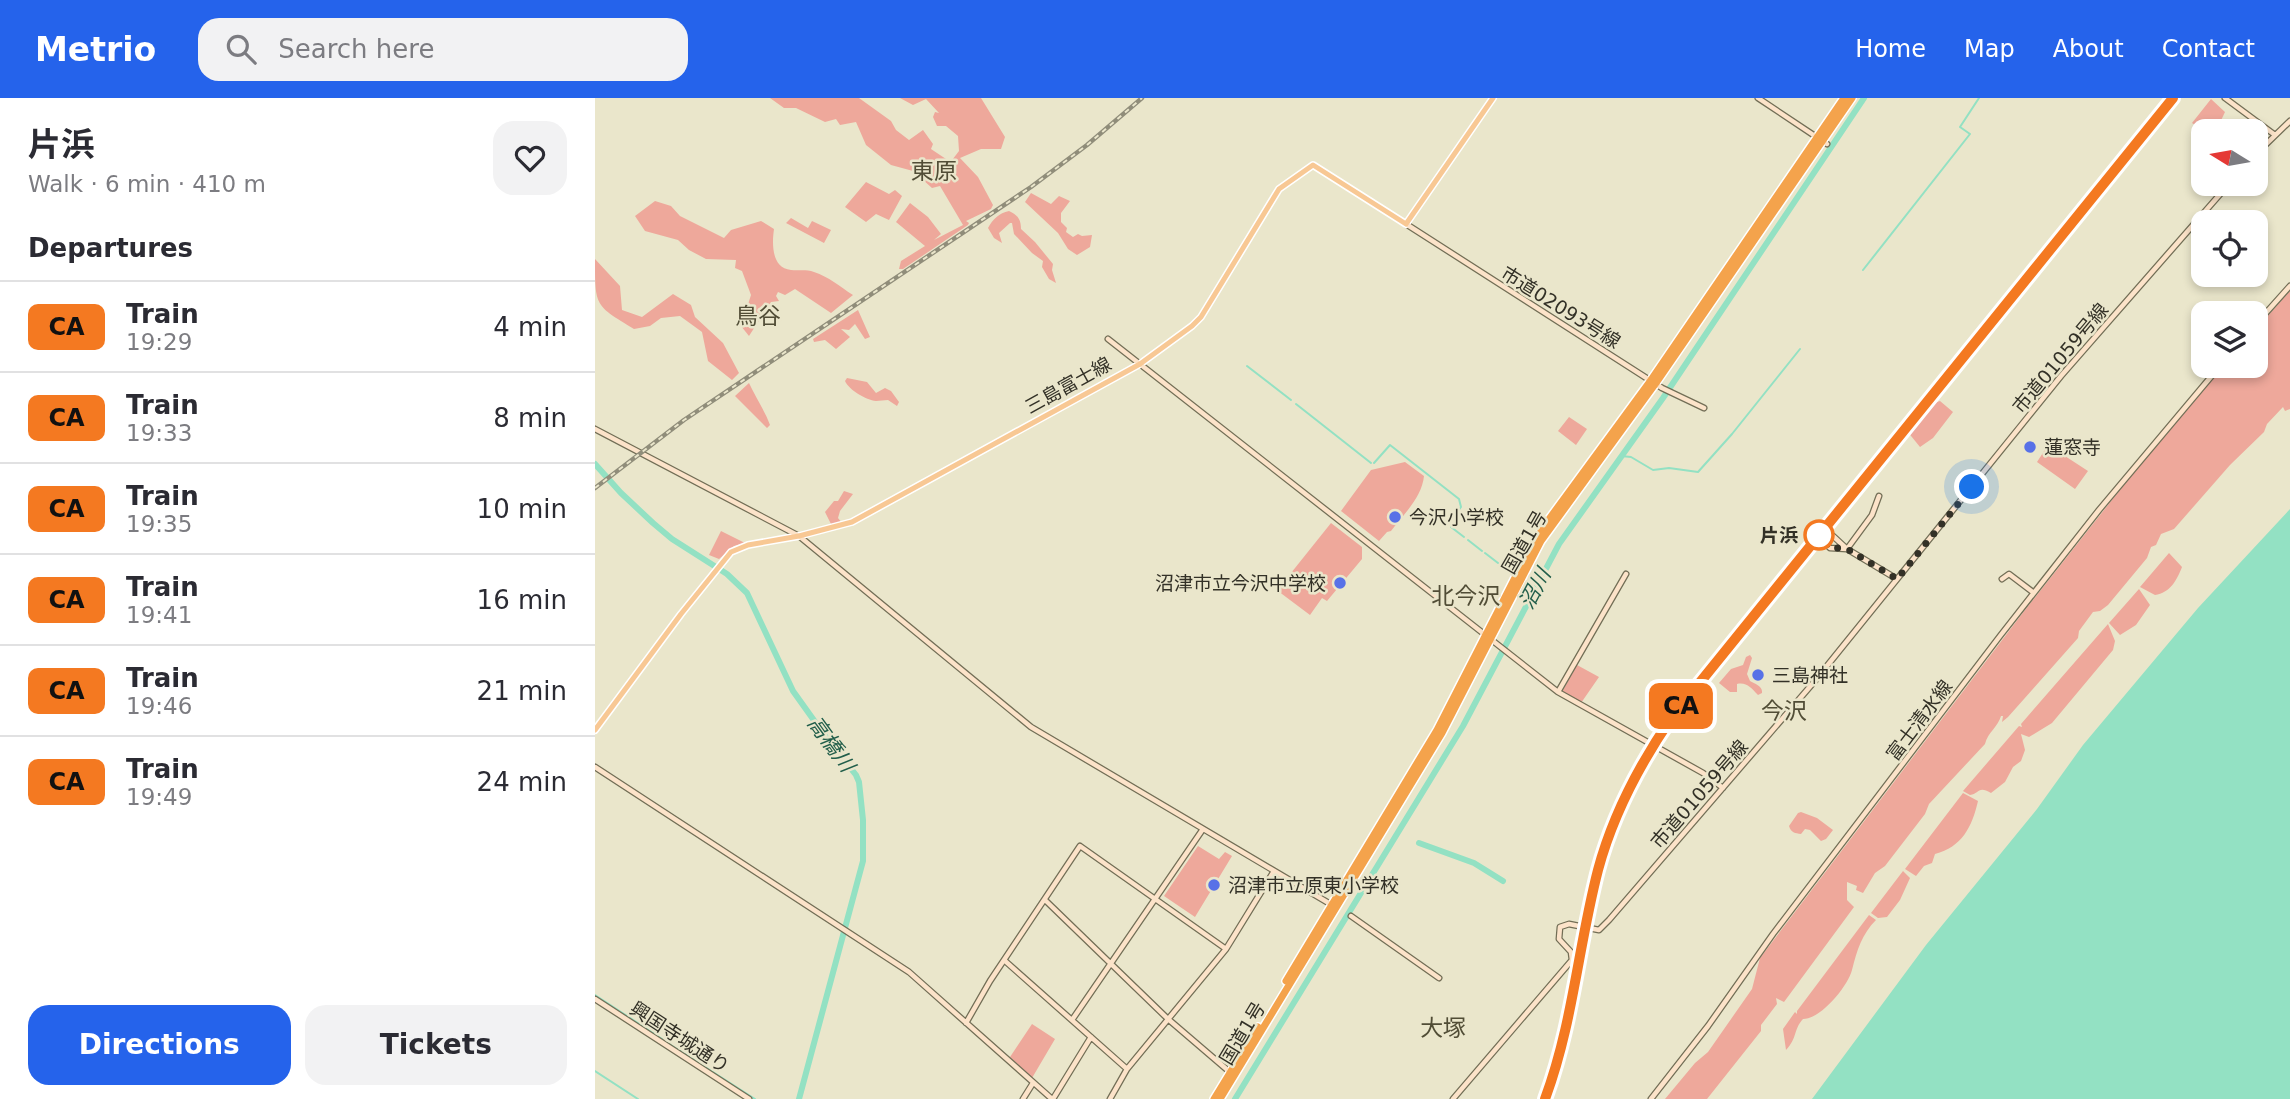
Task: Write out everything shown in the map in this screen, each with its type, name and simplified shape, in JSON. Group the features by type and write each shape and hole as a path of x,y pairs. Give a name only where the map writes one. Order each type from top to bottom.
{"highway":[{"name":"国道1号","path":"1822,140 1843,98"},
{"name":"国道1号","path":"1214,1099 1429,755 1527,565 1555,519 1657,384 1852,98"},
{"name":"国道1号","path":"1220,1099 1232,1074 1434,737 1489,638"}],"main road":[{"path":"1406,224 1493,98"},
{"name":"三島富士線","path":"595,730 731,552 852,522 1140,364 1201,317 1279,189 1313,165 1406,224"}],"street":[{"path":"1758,98 1822,140"},
{"path":"2225,98 2275,135"},
{"path":"2268,142 2290,121"},
{"name":"市道01059号線","path":"1453,1099 1572,960 1571,952 1559,939 1560,927 1569,924 1599,930 1814,682 2061,376 2218,196"},
{"name":"市道02093号線","path":"1406,224 1657,384 1704,408"},
{"path":"2268,311 2290,286"},
{"path":"1108,339 1558,692 1703,773 1723,788"},
{"name":"富士清水線","path":"1651,1099 1708,1026 1768,940 2034,593 2116,489 2210,378"},
{"path":"595,429 799,536 1031,727 1332,905"},
{"path":"1847,549 1872,515 1879,496"},
{"path":"1847,549 1829,548 1826,541 1833,536 1847,549 1897,579"},
{"path":"2002,579 2009,574 2034,593"},
{"path":"1558,692 1626,575"},
{"path":"595,767 909,972 1052,1099 1091,1037"},
{"path":"1072,1020 1203,829"},
{"path":"966,1023 1004,960 1080,846 1226,949"},
{"path":"1110,1099 1127,1069 1226,949 1274,871"},
{"path":"1045,900 1168,1019 1232,1074"},
{"path":"1351,916 1439,978"},
{"path":"1004,960 1127,1069"},
{"name":"興国寺城通り","path":"595,999 749,1099"},
{"path":"1023,1099 1033,1083"}],"shaded area":[{"path":"770,98 859,98 891,121 896,130 909,140 923,130 933,144 931,149 949,161 949,164 959,151 958,136 946,126 937,126 933,117 935,112 939,113 926,99 913,105 900,98 981,98 1005,137 1001,149 981,149 960,158 978,177 993,205 991,209 966,221 968,225 903,269 899,269 901,261 925,246 896,222 910,203 928,217 941,234 934,240 963,225 940,186 932,188 913,171 891,165 866,145 856,122 840,125 836,119 825,122 796,108 784,108"},
{"path":"2211,99 2225,112 2222,119 2195,119"},
{"path":"866,182 889,194 895,190 902,196 889,220 876,214 866,222 845,207"},
{"path":"1031,193 1051,204 1059,196 1070,201 1061,213 1061,222 1067,228 1066,232 1073,237 1078,234 1092,235 1090,247 1077,255 1068,249 1058,233 1025,202"},
{"path":"655,201 671,206 680,216 724,238 731,230 761,221 774,229 774,254 780,265 791,270 819,274 853,295 831,313 795,289 785,295 778,292 776,296 779,301 771,302 749,336 741,326 751,295 742,271 735,268 736,260 706,259 678,240 645,231 635,216"},
{"path":"1009,211 1017,216 1021,229 1053,264 1056,283 1049,279 1042,267 1043,261 1014,234 1012,223 999,233 1002,243 994,238 988,228 997,217"},
{"path":"791,218 808,228 812,221 831,230 824,243 786,223"},
{"path":"595,259 620,286 622,310 642,317 673,294 691,305 695,317 723,343 739,373 732,380 708,361 702,332 680,316 661,318 650,326 634,329 611,315 597,296"},
{"path":"2290,291 2290,409 2285,411 2283,407 2267,424 2264,432 2230,465 2174,529 2161,534 2147,558 2108,605 2093,612 2079,631 2078,638 2002,722 2001,716 1985,744 1929,804 1925,814 1885,866 1875,873 1863,893 1856,890 1857,886 1847,882 1847,900 1854,907 1784,1002 1776,998 1777,1004 1761,1025 1761,1031 1707,1099 1665,1099 1695,1063 1708,1052 1752,989 1760,958 2119,491 2214,378 2268,378 2268,316"},
{"path":"858,310 870,337 865,339 855,324 849,330 841,329 850,337 836,349 825,340 814,342 813,339"},
{"path":"847,378 867,382 876,393 885,388 891,391 899,402 897,406 888,400 876,401 863,397 847,384"},
{"path":"749,383 770,425 767,428 735,396"},
{"path":"1940,401 1953,412 1933,438 1920,447 1907,431 1928,405"},
{"path":"1569,417 1587,429 1576,445 1558,431"},
{"path":"2048,445 2088,471 2075,489 2037,462"},
{"path":"1405,462 1424,476 1423,484 1407,512 1379,541 1341,511 1371,470"},
{"path":"844,491 853,494 840,511 838,518 842,523 831,524 825,512 834,501 838,501"},
{"path":"2290,509 2290,1099 1812,1099 1926,945 2037,809 2083,745 2198,608"},
{"path":"1331,523 1362,547 1362,559 1327,601 1322,598 1310,615 1278,591 1290,575 1316,594 1291,573"},
{"path":"721,531 745,543 734,546 719,559 709,555"},
{"path":"2169,553 2182,567 2172,585 2165,592 2155,595 2140,587"},
{"path":"2139,589 2150,605 2136,625 2120,635 2109,623"},
{"path":"2108,624 2115,641 2113,650 2052,723 2029,737 2021,734 2025,750 2021,761 2013,767 2005,782 1991,793 1981,790 1970,795 1963,791 2019,726 2022,727 2021,724"},
{"path":"1750,655 1752,658 1747,674 1750,681 1760,687 1762,693 1758,695 1744,684 1737,684 1737,692 1730,692 1719,683 1731,669 1743,665 1746,657"},
{"path":"1577,665 1599,677 1581,703 1563,693"},
{"path":"1963,793 1978,801 1973,819 1964,835 1952,846 1935,854 1932,863 1924,866 1916,876 1905,869"},
{"path":"1801,812 1817,818 1833,830 1826,839 1821,841 1810,830 1805,829 1801,834 1791,830 1789,826"},
{"path":"1198,846 1219,859 1225,852 1232,856 1195,917 1164,896"},
{"path":"1903,871 1910,878 1900,900 1887,917 1878,918 1871,913"},
{"path":"1869,915 1876,920 1861,943 1845,984 1833,1001 1818,1014 1803,1019 1786,1050 1783,1029 1795,1012 1797,1014"},
{"path":"1032,1024 1055,1039 1032,1078 1010,1057"}],"waterway":[{"name":"沼川","path":"1235,1099 1463,726 1559,544 1663,398 1864,98"},
{"path":"1863,270 1970,134 1960,127 1979,98"},
{"path":"1621,456 1631,457 1653,470 1669,468 1698,472 1800,349"},
{"path":"1247,366 1291,400"},
{"path":"1296,404 1371,463"},
{"path":"1374,463 1390,445 1459,499 1461,507 1450,521"},
{"name":"高橋川","path":"595,464 653,523 672,539 727,574 747,593 793,691 859,782 863,861 799,1099"},
{"path":"1451,527 1464,537"},
{"path":"1468,540 1482,551"},
{"path":"1485,553 1498,563"},
{"path":"1502,566 1508,570"},
{"name":"沼川","path":"1528,587 1535,592"},
{"path":"1419,843 1474,863 1503,881"},
{"path":"595,995 662,1039"},
{"path":"666,1042 755,1099"},
{"path":"595,1071 638,1099"}],"railway":[{"path":"595,488 684,420 1031,187 1087,145 1142,98"},
{"path":"1545,1099 1563,1042 1591,899 1604,849 1628,790 1660,735 2173,98"}],"train":[{"name":"CA","path":"1545,1099 1572,1008 1591,900 1602,855 1620,806 1652,746 1672,717 1902,430 2173,98"}],"place":[{"name":"蓮窓寺","path":"2030,447"},
{"name":"今沢小学校","path":"1395,517"},
{"name":"片浜","path":"1819,535"},
{"name":"沼津市立今沢中学校","path":"1340,583"},
{"name":"三島神社","path":"1758,675"},
{"name":"沼津市立原東小学校","path":"1214,885"}],"district":[{"name":"東原","path":"934,171"},
{"name":"鳥谷","path":"758,316"},
{"name":"北今沢","path":"1466,596"},
{"name":"今沢","path":"1784,711"},
{"name":"大塚","path":"1443,1028"}],"route":[{"path":"1819,535 1828,547 1847,549 1897,579 1972,487"}]}
